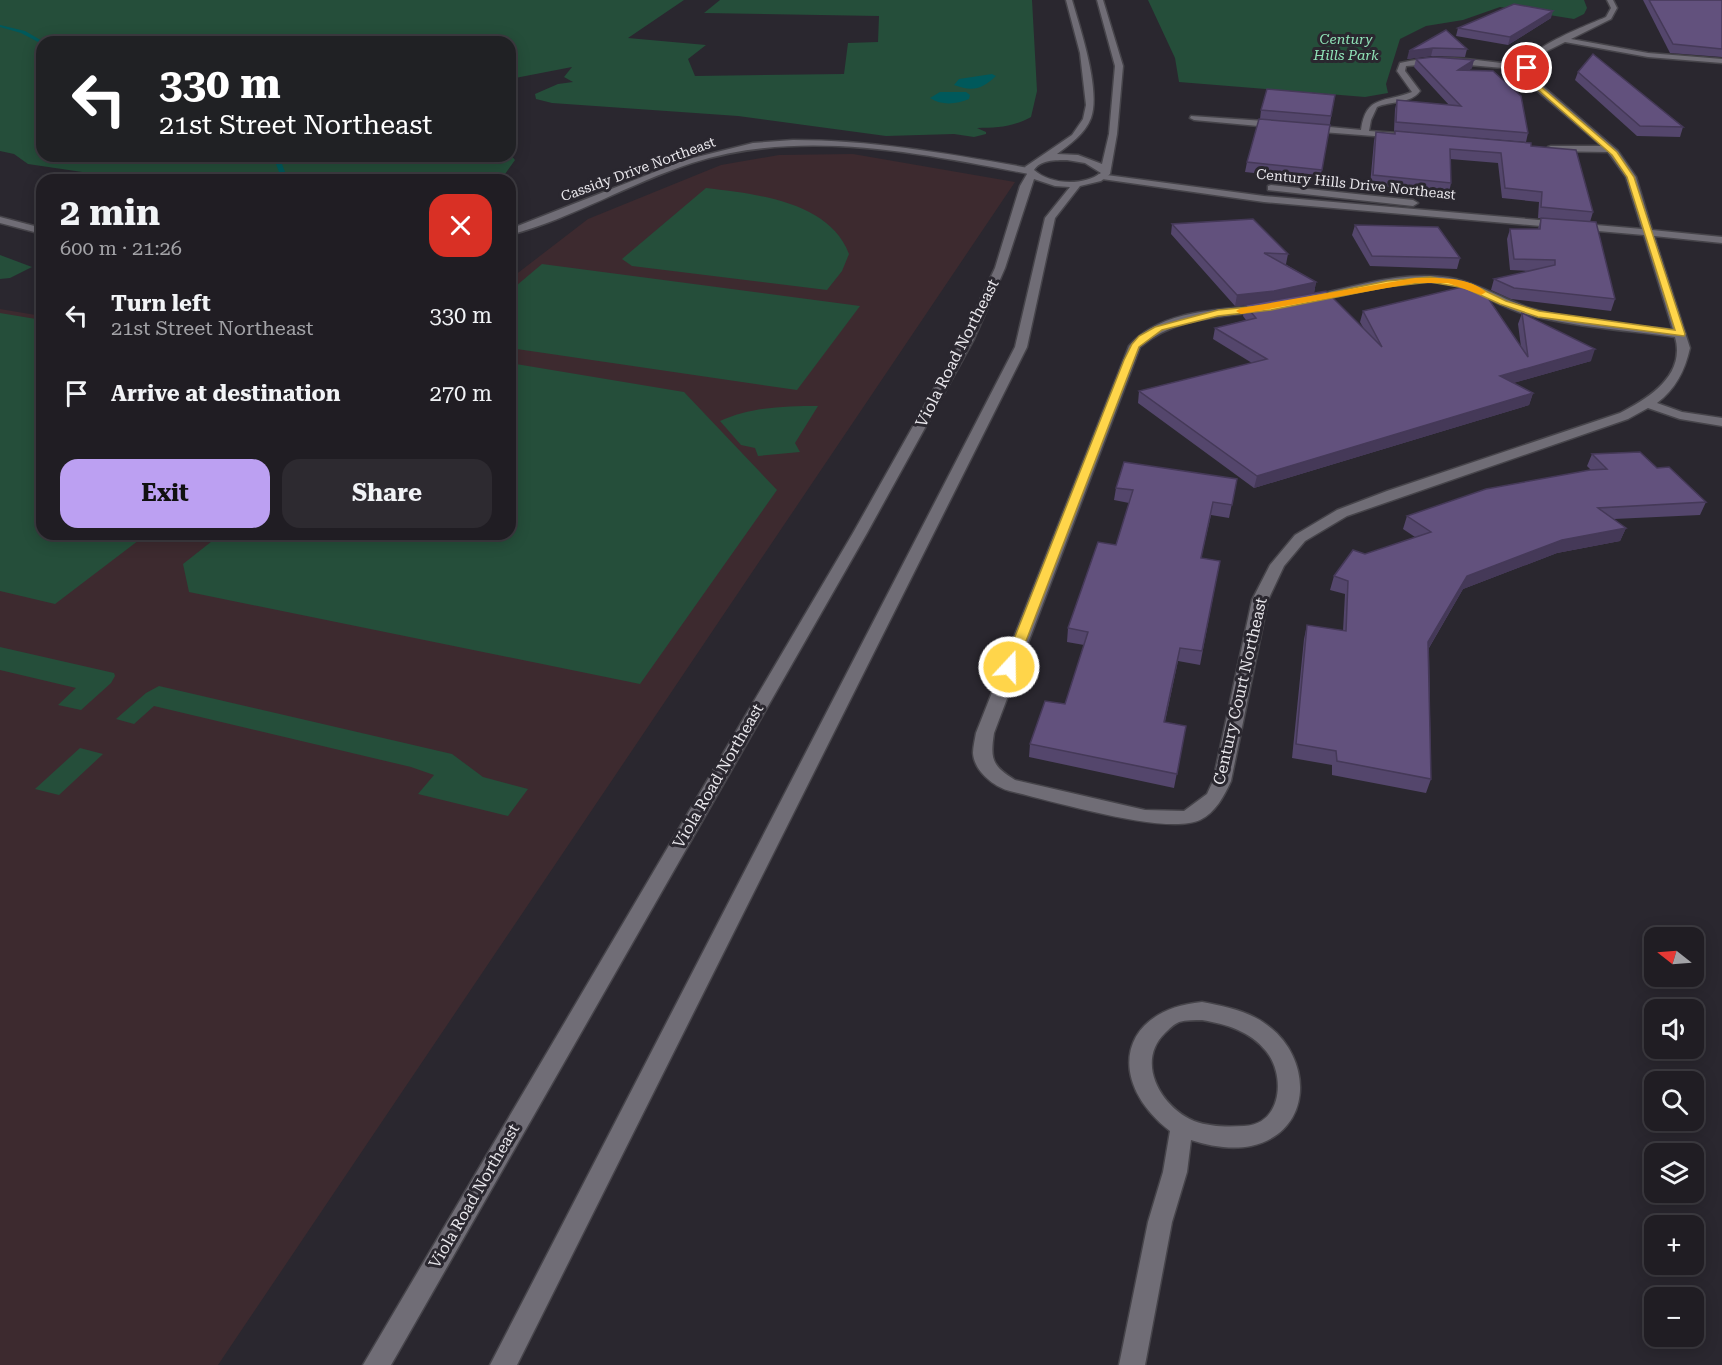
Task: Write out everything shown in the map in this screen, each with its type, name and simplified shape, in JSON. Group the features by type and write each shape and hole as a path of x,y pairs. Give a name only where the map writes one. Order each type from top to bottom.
{"street":[{"path":"1030,173 1033,164 1044,160 1075,137 1087,119 1090,105 1084,53 1069,0"},
{"path":"503,1365 1021,346 1050,218 1077,184 1096,180 1103,173 1113,134 1119,66 1100,0"},
{"path":"1365,133 1366,116 1372,107 1415,93 1416,91 1401,70 1403,65 1418,62 1447,62 1527,68 1534,55 1609,18 1614,8 1610,0"},
{"path":"1566,40 1648,55 1722,61"},
{"name":"Century Court Northeast","path":"1527,68 1537,86 1610,149 1620,159 1631,177 1681,334 1684,348 1680,368 1672,384 1649,404 1624,416 1372,502 1321,524 1300,538 1277,565 1264,591 1256,614 1222,781 1214,798 1196,814 1186,818 1145,816 1031,792 998,778 989,770 982,753 985,732 1135,346 1151,332 1173,323 1218,313 1287,304 1387,284 1440,280 1467,285 1503,303 1538,314 1681,334"},
{"path":"1194,118 1284,126"},
{"path":"1296,127 1401,136"},
{"name":"Cassidy Drive Northeast","path":"516,230 690,161 754,146 799,142 857,143 1030,173 1046,181 1077,184"},
{"path":"1538,148 1610,149"},
{"path":"1044,160 1077,159 1095,163 1103,173"},
{"name":"Viola Road Northeast","path":"376,1365 860,533 968,339 1000,268 1030,173"},
{"name":"Century Hills Drive Northeast","path":"1103,173 1221,193 1345,207 1544,222 1722,240"},
{"path":"0,220 36,229"},
{"path":"1649,404 1680,415 1722,422"},
{"path":"1202,1011 1235,1017 1263,1033 1284,1058 1291,1079 1287,1109 1272,1126 1250,1136 1214,1137 1182,1126 1166,1114 1148,1094 1138,1066 1144,1039 1166,1019 1177,1014 1202,1011"},
{"path":"1132,1365 1160,1222 1175,1172 1182,1126"}],"shaded area":[{"path":"853,154 1015,182 218,1365 0,1365 0,309 36,315 36,540 516,540 516,274 588,219 721,165 779,155"}],"green space":[{"path":"0,0 684,0 628,38 706,45 688,59 695,76 844,74 848,43 878,42 879,16 704,13 720,0 1032,0 1037,91 1031,117 1005,126 977,128 986,134 974,137 954,134 886,136 738,116 552,103 536,99 535,94 558,84 573,82 564,77 572,67 516,78 516,36 36,36 36,162 514,162 505,174 92,174 28,164 14,154 0,151"},
{"name":"Century Hills Park","path":"1148,0 1584,0 1587,8 1584,14 1574,19 1500,7 1463,20 1426,26 1400,39 1386,84 1388,93 1365,97 1179,82 1175,58"},
{"path":"706,188 746,193 788,203 808,211 825,222 839,236 849,254 842,271 827,290 632,266 622,259"},
{"path":"0,255 32,267 10,278 0,279"},
{"path":"542,264 860,306 797,390 516,349 516,286"},
{"path":"0,313 36,319 36,540 139,540 55,604 0,591"},
{"path":"516,364 684,392 777,490 640,684 189,592 183,564 213,540 516,540"},
{"path":"818,406 795,443 800,452 758,456 755,448 741,445 720,421 756,410"},
{"path":"0,647 114,673 115,676 111,683 81,710 58,705 76,688 0,670"},
{"path":"159,686 452,754 483,777 528,789 508,816 418,794 434,775 411,767 154,706 134,724 116,719 146,693"},
{"path":"80,748 103,754 59,795 35,789"}],"water":[{"path":"992,74 996,76 977,88 954,85 959,79"},
{"path":"940,92 966,92 970,95 969,99 950,103 930,98"}],"building":[{"path":"1649,0 1722,0 1722,49 1673,44"},
{"path":"1514,4 1553,11 1510,37 1458,28"},
{"path":"1446,30 1467,49 1433,48 1409,51"},
{"path":"1593,54 1683,127 1640,126 1578,72"},
{"path":"1433,57 1474,60 1458,70 1493,71 1521,96 1528,133 1396,122 1397,100 1461,106 1416,59"},
{"path":"1267,89 1335,95 1331,116 1261,110"},
{"path":"1259,119 1330,125 1322,170 1247,162"},
{"path":"1395,131 1531,143 1531,146 1576,150 1593,212 1541,207 1542,192 1505,188 1501,153 1450,149 1451,183 1373,175 1376,132 1395,134"},
{"path":"1541,218 1596,222 1615,299 1514,288 1494,279 1555,265 1555,260 1514,259 1510,229 1540,229"},
{"path":"1253,219 1288,254 1264,253 1316,282 1274,291 1237,295 1172,224"},
{"path":"1355,225 1438,227 1460,258 1372,256"},
{"path":"1466,286 1486,295 1528,357 1522,313 1595,349 1500,376 1533,393 1257,476 1139,391 1267,359 1215,328 1256,318 1245,305 1326,291 1382,347 1363,311"},
{"path":"1640,452 1657,468 1669,467 1706,502 1598,508 1626,528 1562,540 1467,576 1428,642 1431,779 1337,761 1336,751 1296,744 1307,625 1346,631 1348,581 1334,576 1353,550 1365,554 1431,532 1407,516 1486,489 1607,469 1592,454"},
{"path":"1124,462 1237,479 1232,505 1213,502 1201,558 1220,561 1202,651 1180,648 1164,722 1186,726 1177,774 1030,744 1045,701 1065,704 1088,632 1068,628 1098,542 1116,545 1133,490 1116,488"}],"waterway":[{"path":"0,26 23,32 36,39"},
{"path":"278,162 283,174"}],"slow traffic":[{"path":"1241,311 1271,308 1415,280 1448,281 1467,285 1481,292"}],"route":[{"path":"1009,667 1128,360 1142,338 1158,328 1218,313 1271,308 1387,284 1430,280 1467,285 1503,303 1538,314 1681,334 1631,177 1615,153 1532,81 1527,68"}]}
